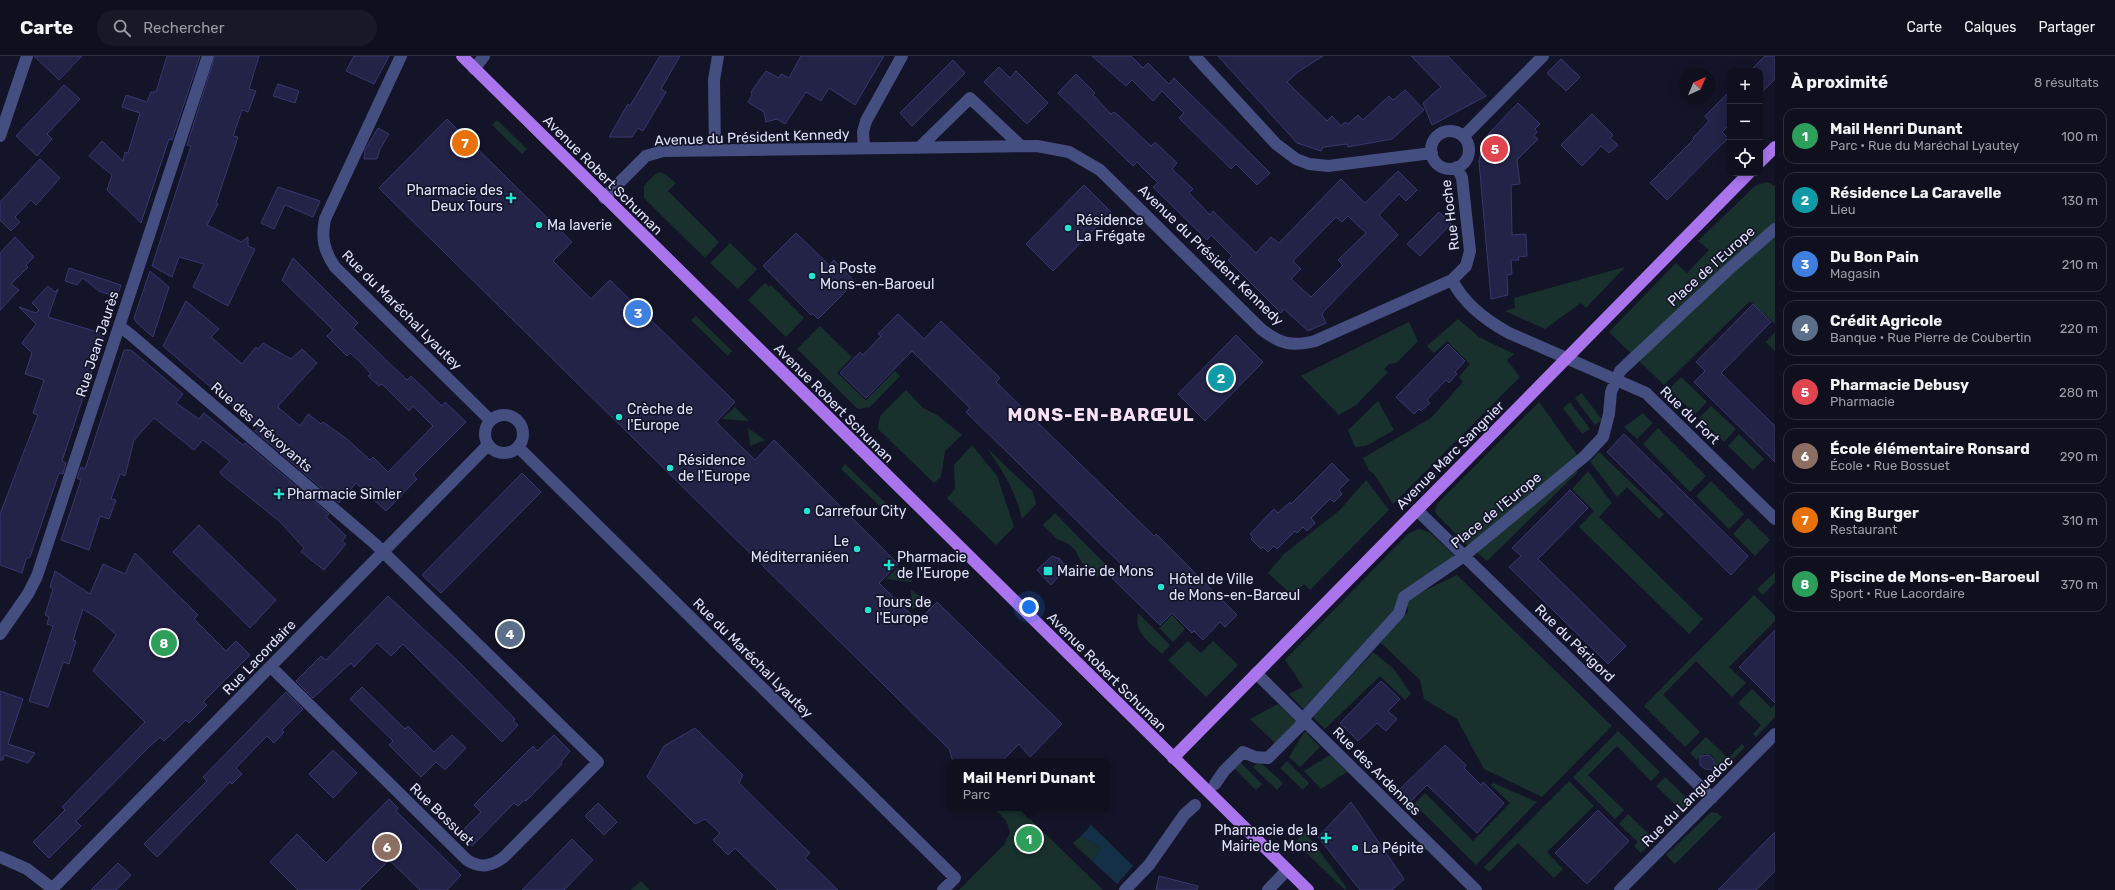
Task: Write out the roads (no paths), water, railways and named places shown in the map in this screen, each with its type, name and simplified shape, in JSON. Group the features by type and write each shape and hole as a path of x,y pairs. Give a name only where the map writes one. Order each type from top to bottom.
{"main road":[{"name":"Avenue Robert Schuman","path":"459,56 474,69"},
{"name":"Avenue Robert Schuman","path":"462,56 1305,889"},
{"path":"1763,159 1775,146"},
{"name":"Avenue Marc Sangnier","path":"1173,758 1746,176"}],"street":[{"path":"0,136 27,56"},
{"name":"Rue Jean Jaurès","path":"0,634 28,594 37,576 208,56"},
{"name":"Rue du Maréchal Lyautey","path":"401,56 325,219 323,244 326,253 336,267 490,420"},
{"path":"474,69 484,56"},
{"path":"715,150 714,80 718,56"},
{"path":"864,148 863,132 866,121 902,56"},
{"path":"1195,56 1276,144 1296,159 1309,164 1328,166 1432,153"},
{"path":"1464,136 1543,56"},
{"path":"919,148 970,98 1021,146"},
{"path":"1447,131 1454,131 1464,136 1468,144 1468,154 1464,162 1457,167 1449,168 1441,166 1435,160 1432,153 1433,142 1440,134 1447,131"},
{"name":"Avenue du Président Kennedy","path":"604,198 642,159 650,154 663,151 806,151 864,148 1021,146 1060,150 1081,158 1100,170 1261,329 1270,336 1288,344 1298,345 1315,341 1452,280"},
{"name":"Rue Hoche","path":"1452,280 1466,266 1470,251 1462,178 1457,167"},
{"name":"Place de l'Europe","path":"1215,784 1224,771 1243,752 1255,757 1268,758 1300,726 1303,719 1399,614 1404,597 1464,556 1584,456 1603,437 1609,414 1611,392 1620,371 1728,270 1775,229"},
{"path":"1452,280 1465,301 1490,322 1509,333 1566,358"},
{"name":"Rue des Prévoyants","path":"118,326 132,335 384,552 598,762"},
{"name":"Rue du Fort","path":"1566,358 1617,380 1651,397 1775,519"},
{"path":"502,415 517,420 523,435 518,447 512,452 502,453 493,450 488,446 484,432 490,420 502,415"},
{"name":"Rue Lacordaire","path":"52,889 488,446"},
{"name":"Rue du Maréchal Lyautey","path":"518,447 955,878 943,890"},
{"name":"Rue du Périgord","path":"1417,510 1712,798"},
{"name":"Rue Bossuet","path":"271,667 467,860 479,866 492,864 504,857 598,762"},
{"name":"Rue des Ardennes","path":"1256,673 1476,890"},
{"name":"Rue du Languedoc","path":"1620,890 1775,734"},
{"path":"1125,890 1149,865 1184,815 1195,805"},
{"path":"0,857 27,869 52,889"},
{"path":"1268,890 1287,870"}],"water":[{"path":"1091,825 1133,866 1117,884 1092,861 1101,848 1081,836"}],"place":[{"name":"King Burger","path":"465,143"},
{"name":"Pharmacie Debusy","path":"1495,149"},
{"name":"Pharmacie des Deux Tours","path":"511,198"},
{"name":"Ma laverie","path":"539,225"},
{"name":"Résidence La Frégate","path":"1068,228"},
{"name":"La Poste Mons-en-Baroeul","path":"812,276"},
{"name":"Du Bon Pain","path":"638,313"},
{"name":"Résidence La Caravelle","path":"1221,378"},
{"name":"Crèche de l'Europe","path":"619,417"},
{"name":"Résidence de l'Europe","path":"670,468"},
{"name":"Pharmacie Simler","path":"279,494"},
{"name":"Carrefour City","path":"807,511"},
{"name":"Le Méditerraniéen","path":"857,549"},
{"name":"Pharmacie de l'Europe","path":"889,565"},
{"name":"Mairie de Mons","path":"1048,571"},
{"name":"Hôtel de Ville de Mons-en-Barœul","path":"1161,587"},
{"name":"Tours de l'Europe","path":"868,610"},
{"name":"Crédit Agricole","path":"510,634"},
{"name":"Piscine de Mons-en-Baroeul","path":"164,643"},
{"name":"Pharmacie de la Mairie de Mons","path":"1326,838"},
{"name":"Mail Henri Dunant","path":"1029,839"},
{"name":"École élémentaire Ronsard","path":"387,847"},
{"name":"La Pépite","path":"1355,848"}],"district":[{"name":"MONS-EN-BARŒUL","path":"1101,415"}]}
